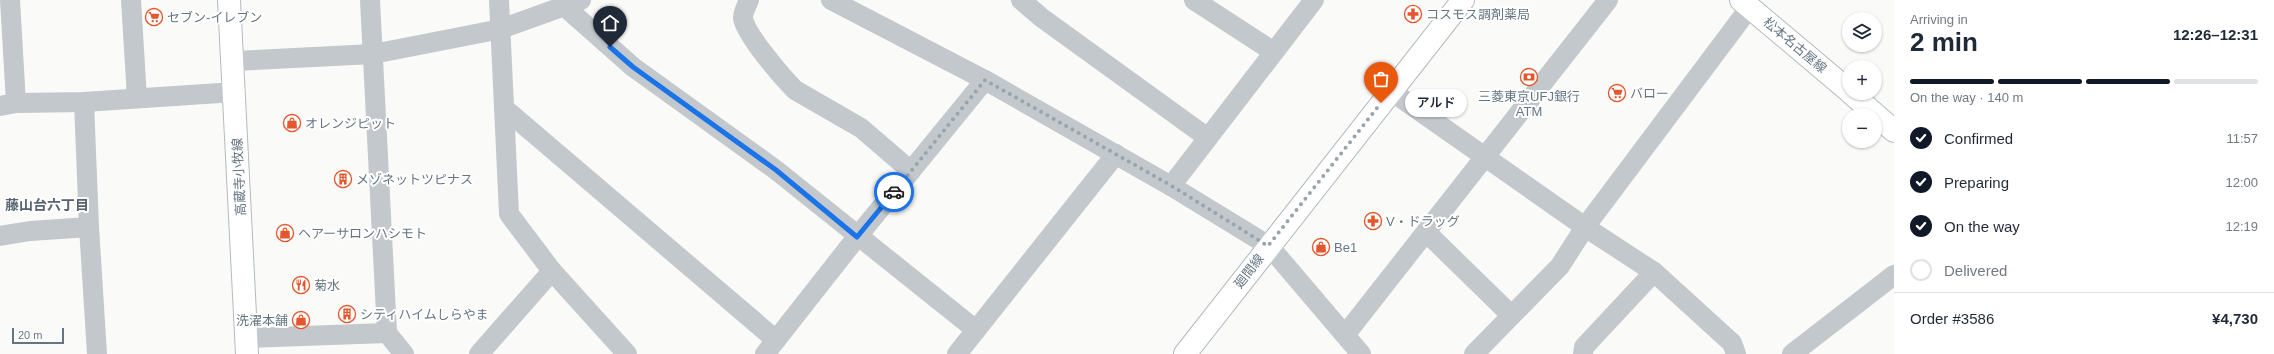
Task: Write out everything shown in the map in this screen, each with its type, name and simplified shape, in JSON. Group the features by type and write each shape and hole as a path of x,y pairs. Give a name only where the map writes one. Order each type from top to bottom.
{"main road":[{"name":"高蔵寺小牧線","path":"229,0 234,61 247,346"},
{"name":"廻間線","path":"1185,354 1462,0"},
{"name":"松本名古屋線","path":"1746,4 1842,85"},
{"path":"1859,100 1894,131"}],"street":[{"path":"10,0 8,105 84,102 235,92"},
{"path":"131,0 137,98"},
{"path":"370,0 387,333 404,354"},
{"path":"499,0 509,214 552,271 627,354"},
{"path":"749,0 743,17 748,31 786,82 796,90 861,128 911,171"},
{"path":"831,0 985,80 1172,186 1268,246 1361,354"},
{"path":"1021,0 1042,18 1208,138"},
{"path":"1194,0 1274,52"},
{"path":"1172,186 1314,0"},
{"path":"1346,335 1486,158 1608,0"},
{"path":"234,61 373,54 501,29 570,2 633,67 776,170 857,237 976,330"},
{"path":"1474,354 1560,266 1585,227 1746,4"},
{"path":"504,108 770,347 857,237 985,80"},
{"path":"1391,91 1585,227 1654,272 1732,343 1736,354"},
{"path":"84,102 89,227 97,354"},
{"path":"957,354 1116,154"},
{"path":"0,236 30,231 89,227"},
{"path":"1426,232 1511,315"},
{"path":"479,354 552,271"},
{"path":"1583,354 1584,347 1654,272"},
{"path":"1792,354 1894,275"},
{"path":"247,346 387,333"}],"way so far":[{"path":"894,192 985,80 1172,186 1268,246 1381,103"}],"place":[{"name":"コスモス調剤薬局","path":"1413,14"},
{"name":"セブン-イレブン","path":"154,17"},
{"name":"三菱東京UFJ銀行 ATM","path":"1529,77"},
{"name":"バロー","path":"1617,93"},
{"name":"アルド","path":"1381,103"},
{"name":"オレンジピット","path":"292,123"},
{"name":"メゾネットツピナス","path":"343,179"},
{"name":"V・ドラッグ","path":"1373,221"},
{"name":"ヘアーサロンハシモト","path":"285,233"},
{"name":"Be1","path":"1321,247"},
{"name":"菊水","path":"301,285"},
{"name":"シティハイムしらやま","path":"347,314"},
{"name":"洗濯本舗","path":"301,320"}],"district":[{"name":"藤山台六丁目","path":"47,205"}],"route":[{"path":"610,47 633,67 776,170 857,237 894,192"}]}
